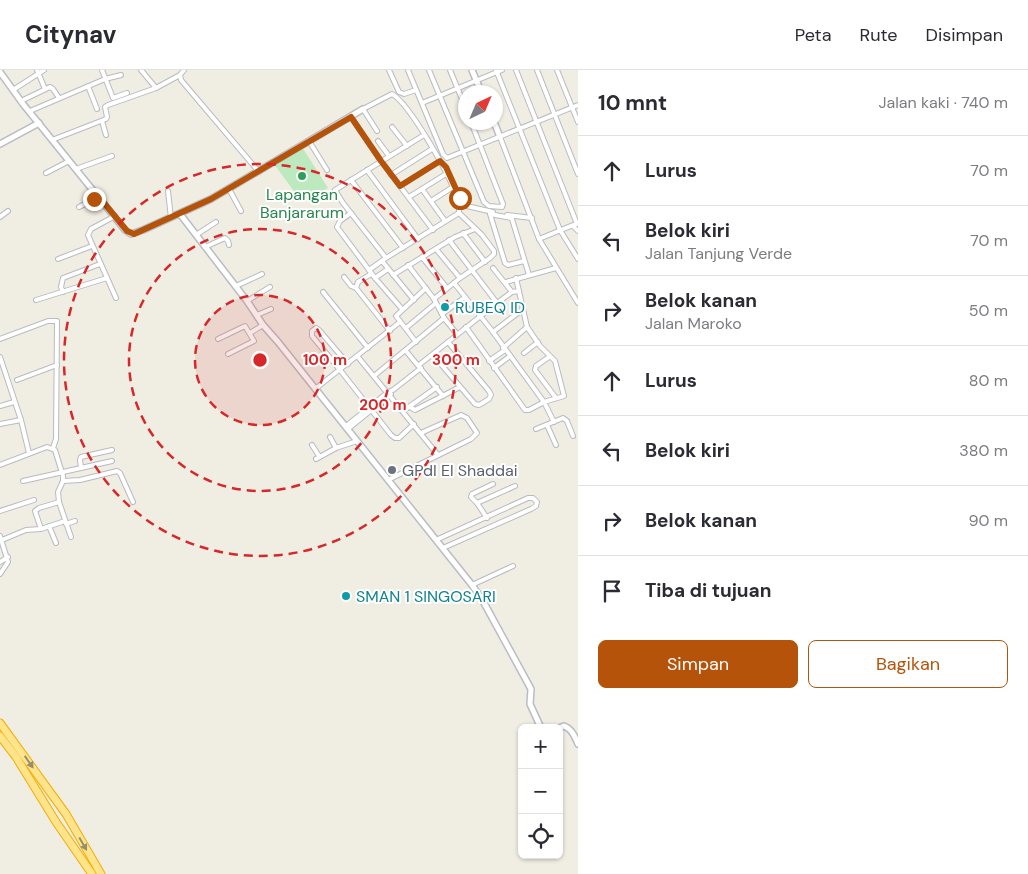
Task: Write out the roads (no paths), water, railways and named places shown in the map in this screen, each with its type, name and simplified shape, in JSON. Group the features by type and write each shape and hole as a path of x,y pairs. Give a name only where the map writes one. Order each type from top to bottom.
{"highway":[{"path":"0,723 66,814 101,874"},
{"path":"0,736 92,874"}],"street":[{"path":"13,90 38,72 44,70"},
{"path":"102,70 113,98 127,93"},
{"path":"141,70 156,88"},
{"path":"52,140 102,121 107,117 106,107 108,104 156,88 180,75 184,70"},
{"path":"389,70 399,92 404,94 416,90"},
{"path":"408,70 445,157 448,158 578,106"},
{"path":"429,70 484,202 488,206 502,207 503,204 496,184 474,130"},
{"path":"450,70 457,88"},
{"path":"472,70 478,85"},
{"path":"422,103 502,70"},
{"path":"516,70 538,122 578,231"},
{"path":"538,70 578,174"},
{"path":"557,70 578,122"},
{"path":"496,71 560,230 578,259"},
{"path":"0,72 52,140 131,234 180,214 229,189 390,94 400,100 424,134 460,204"},
{"path":"38,72 45,89"},
{"path":"30,111 105,79 121,75"},
{"path":"180,75 186,86 259,172"},
{"path":"88,86 97,109"},
{"path":"21,101 50,87 53,88 59,98"},
{"path":"363,110 377,131"},
{"path":"351,117 381,161 433,230"},
{"path":"102,121 106,135"},
{"path":"0,144 39,123"},
{"path":"392,127 407,146"},
{"path":"497,130 540,239 578,303"},
{"path":"414,300 388,269 384,260 335,190 424,134"},
{"path":"309,141 327,170"},
{"path":"378,141 389,156"},
{"path":"392,174 432,149"},
{"path":"76,168 112,156"},
{"path":"46,173 69,161"},
{"path":"400,186 440,162"},
{"path":"440,162 446,167 460,204 459,214"},
{"path":"367,170 418,239"},
{"path":"409,197 446,174"},
{"path":"351,180 403,248"},
{"path":"431,201 453,188"},
{"path":"229,189 242,211"},
{"path":"422,189 446,221"},
{"path":"168,191 171,218"},
{"path":"79,207 99,197"},
{"path":"460,204 489,212 532,218"},
{"path":"0,217 8,211"},
{"path":"351,213 340,221 337,226 370,272 402,309"},
{"path":"180,214 247,300 263,325 472,585 486,607 530,689 530,704 540,724"},
{"path":"356,288 358,282 384,260 459,214"},
{"path":"406,328 447,288 495,252 476,229 459,214"},
{"path":"524,261 508,265 505,263 490,214 512,218 524,261 528,276"},
{"path":"115,216 90,230 88,235 116,298"},
{"path":"196,235 216,222"},
{"path":"540,239 576,224"},
{"path":"393,275 449,240 476,229"},
{"path":"463,233 484,262"},
{"path":"205,248 225,238 229,245"},
{"path":"449,240 497,302"},
{"path":"58,259 92,246"},
{"path":"436,248 460,278"},
{"path":"422,257 447,288"},
{"path":"64,292 61,287 63,278 100,264"},
{"path":"408,265 457,334"},
{"path":"494,268 512,292"},
{"path":"506,282 556,268"},
{"path":"375,278 388,269"},
{"path":"236,286 262,274"},
{"path":"344,277 351,286 356,288 390,332"},
{"path":"36,300 107,278"},
{"path":"466,327 526,410 564,396 555,361 527,327 516,278"},
{"path":"454,283 493,332 544,402 554,422"},
{"path":"247,300 270,287"},
{"path":"416,342 396,316 426,288"},
{"path":"347,428 497,302 512,292 519,291"},
{"path":"323,292 368,348"},
{"path":"374,376 406,351 465,297"},
{"path":"257,316 271,308"},
{"path":"493,332 523,310"},
{"path":"0,339 48,322 57,322 56,439 53,448"},
{"path":"315,389 390,332 400,322"},
{"path":"250,333 263,325"},
{"path":"218,339 245,326 250,333 254,341 228,354"},
{"path":"489,361 527,327"},
{"path":"348,364 322,333 317,329 311,332 312,336 395,438 399,438 414,424"},
{"path":"433,355 476,404 481,404 490,398 489,391 448,342"},
{"path":"524,353 538,342"},
{"path":"406,351 443,396"},
{"path":"494,368 510,356"},
{"path":"549,356 536,366 535,370 556,398"},
{"path":"358,357 438,455"},
{"path":"0,360 21,420 30,453"},
{"path":"17,380 57,365"},
{"path":"410,407 415,410 460,386"},
{"path":"403,411 437,387"},
{"path":"0,406 14,402"},
{"path":"388,480 476,435 477,432 470,421 460,415 421,433"},
{"path":"536,430 562,418 565,419 574,436"},
{"path":"0,424 21,420"},
{"path":"547,425 556,445"},
{"path":"330,437 336,448"},
{"path":"312,445 318,458 336,448 357,441"},
{"path":"0,465 47,447 53,448 57,454 62,472 63,481 58,492 59,502 71,537"},
{"path":"81,467 81,457 112,450"},
{"path":"23,481 112,460"},
{"path":"63,481 80,480 117,471 120,473 133,502"},
{"path":"487,518 471,497 472,494 493,484"},
{"path":"476,503 515,486"},
{"path":"436,540 530,498 534,498 537,503 535,507 443,548"},
{"path":"0,511 34,500"},
{"path":"41,529 35,511 59,502"},
{"path":"0,574 8,558 1,538 26,530 41,529 75,520"},
{"path":"49,526 56,544"},
{"path":"0,562 8,558"},
{"path":"472,585 513,566"},
{"path":"563,726 567,727 573,734 578,744"}],"place":[{"name":"Lapangan Banjararum","path":"302,176"},
{"name":"RUBEQ ID","path":"445,307"},
{"name":"GPdI El Shaddai","path":"392,470"},
{"name":"SMAN 1 SINGOSARI","path":"346,596"}]}
